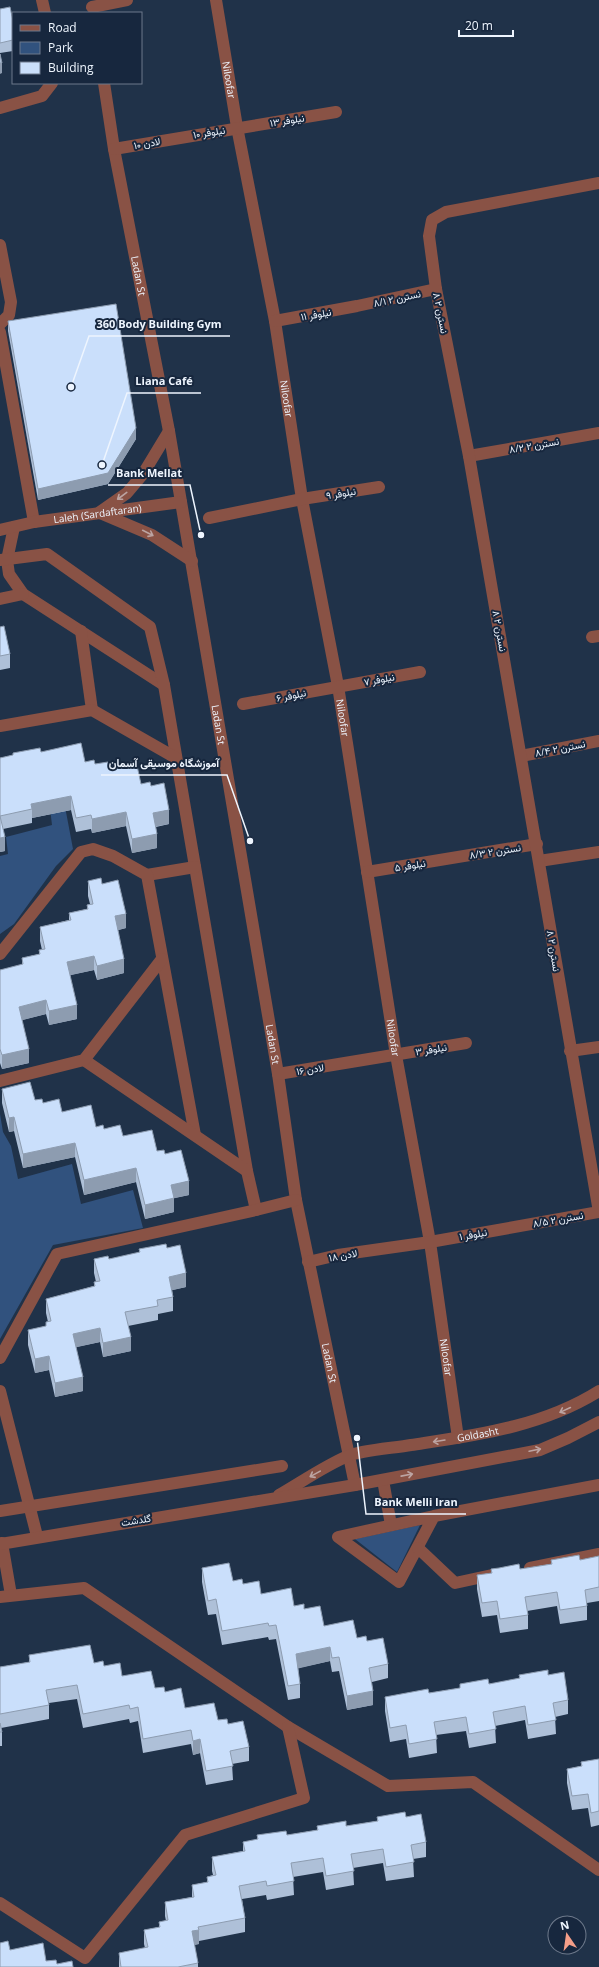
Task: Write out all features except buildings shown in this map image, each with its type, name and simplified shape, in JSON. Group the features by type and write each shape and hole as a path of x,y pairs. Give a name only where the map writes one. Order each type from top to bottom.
{"street":[{"path":"42,0 45,12"},
{"path":"91,5 127,0"},
{"name":"Niloofar","path":"216,0 237,127 275,321 302,499 338,686 396,1055 430,1242 458,1438"},
{"path":"0,108 42,96 51,84"},
{"name":"Ladan St","path":"104,84 114,149 182,502 278,1074 296,1200 355,1485"},
{"name":"۱۳ نیلوفر","path":"237,127 336,112"},
{"name":"۱۰ نیلوفر","path":"180,137 237,127"},
{"name":"۱۰ لادن","path":"114,149 180,137"},
{"name":"۸ نسترن ۲","path":"599,183 446,212 432,220 429,236 436,289 469,456 537,844 570,1051 599,1212"},
{"path":"0,245 11,302 9,315 0,324"},
{"name":"۸/۱ نسترن ۲","path":"357,306 436,289"},
{"name":"۱۱ نیلوفر","path":"275,321 357,306"},
{"path":"0,332 31,523"},
{"path":"0,359 31,523"},
{"path":"99,513 127,493 143,474 169,431"},
{"name":"۸/۲ نسترن ۲","path":"469,456 599,433"},
{"name":"۹ نیلوفر","path":"209,518 246,512 302,499 379,487"},
{"name":"Laleh (Sardaftaran)","path":"0,530 31,523 182,502"},
{"path":"99,513 152,535 192,561"},
{"name":"Laleh (Sardaftaran)","path":"0,524 14,527"},
{"path":"14,527 4,560 9,574 23,594 164,685"},
{"path":"4,560 47,554 150,627 164,685 247,1171 256,1210"},
{"path":"0,599 23,594"},
{"path":"81,631 92,710"},
{"name":"۷ نیلوفر","path":"338,686 420,672"},
{"name":"۶ نیلوفر","path":"243,704 338,686"},
{"path":"0,726 92,710 176,758"},
{"name":"۸/۴ نسترن ۲","path":"521,756 599,741"},
{"name":"۸/۳ نسترن ۲","path":"454,858 537,844"},
{"path":"0,954 81,852 93,849 113,856 147,875 195,867"},
{"path":"539,861 599,852"},
{"name":"۵ نیلوفر","path":"367,872 454,858"},
{"path":"147,875 196,1136"},
{"path":"0,1080 84,1060 162,959"},
{"name":"۳ نیلوفر","path":"342,1064 466,1043"},
{"path":"570,1051 599,1047"},
{"path":"84,1060 247,1171"},
{"name":"۱۶ لادن","path":"278,1074 342,1064"},
{"path":"0,1358 57,1254 296,1200"},
{"name":"۸/۵ نسترن ۲","path":"517,1227 599,1212"},
{"name":"۱ نیلوفر","path":"378,1250 517,1227"},
{"name":"۱۸ لادن","path":"308,1262 338,1255 378,1250"},
{"path":"0,1391 37,1536"},
{"name":"Goldasht","path":"349,1455 458,1438 517,1426 554,1415 580,1403 599,1391"},
{"path":"355,1485 540,1450 599,1422"},
{"path":"271,1499 349,1455"},
{"path":"0,1511 282,1466"},
{"path":"383,1480 391,1525"},
{"name":"گلدشت","path":"1,1543 355,1485"},
{"path":"434,1516 399,1582 338,1537 434,1516 599,1485"},
{"path":"1,1543 5,1596 84,1588 288,1727 388,1786 472,1782 599,1870"},
{"path":"418,1548 455,1583 500,1574"},
{"path":"516,1571 599,1554"},
{"path":"0,1903 86,1962 185,1834 304,1798 288,1727"}],"green space":[{"path":"63,796 73,849 56,866 14,924 0,934 0,856 8,854 6,837 52,825 49,800"},
{"path":"0,1114 3,1132 11,1146 18,1179 72,1164 81,1204 133,1190 143,1228 53,1245 0,1339"},
{"path":"420,1525 397,1572 355,1539"}],"place":[{"name":"360 Body Building Gym","path":"71,387"},
{"name":"Liana Café","path":"102,465"},
{"name":"Bank Mellat","path":"201,535"},
{"name":"آموزشگاه موسیقی آسمان","path":"250,841"},
{"name":"Bank Melli Iran","path":"357,1438"}]}
